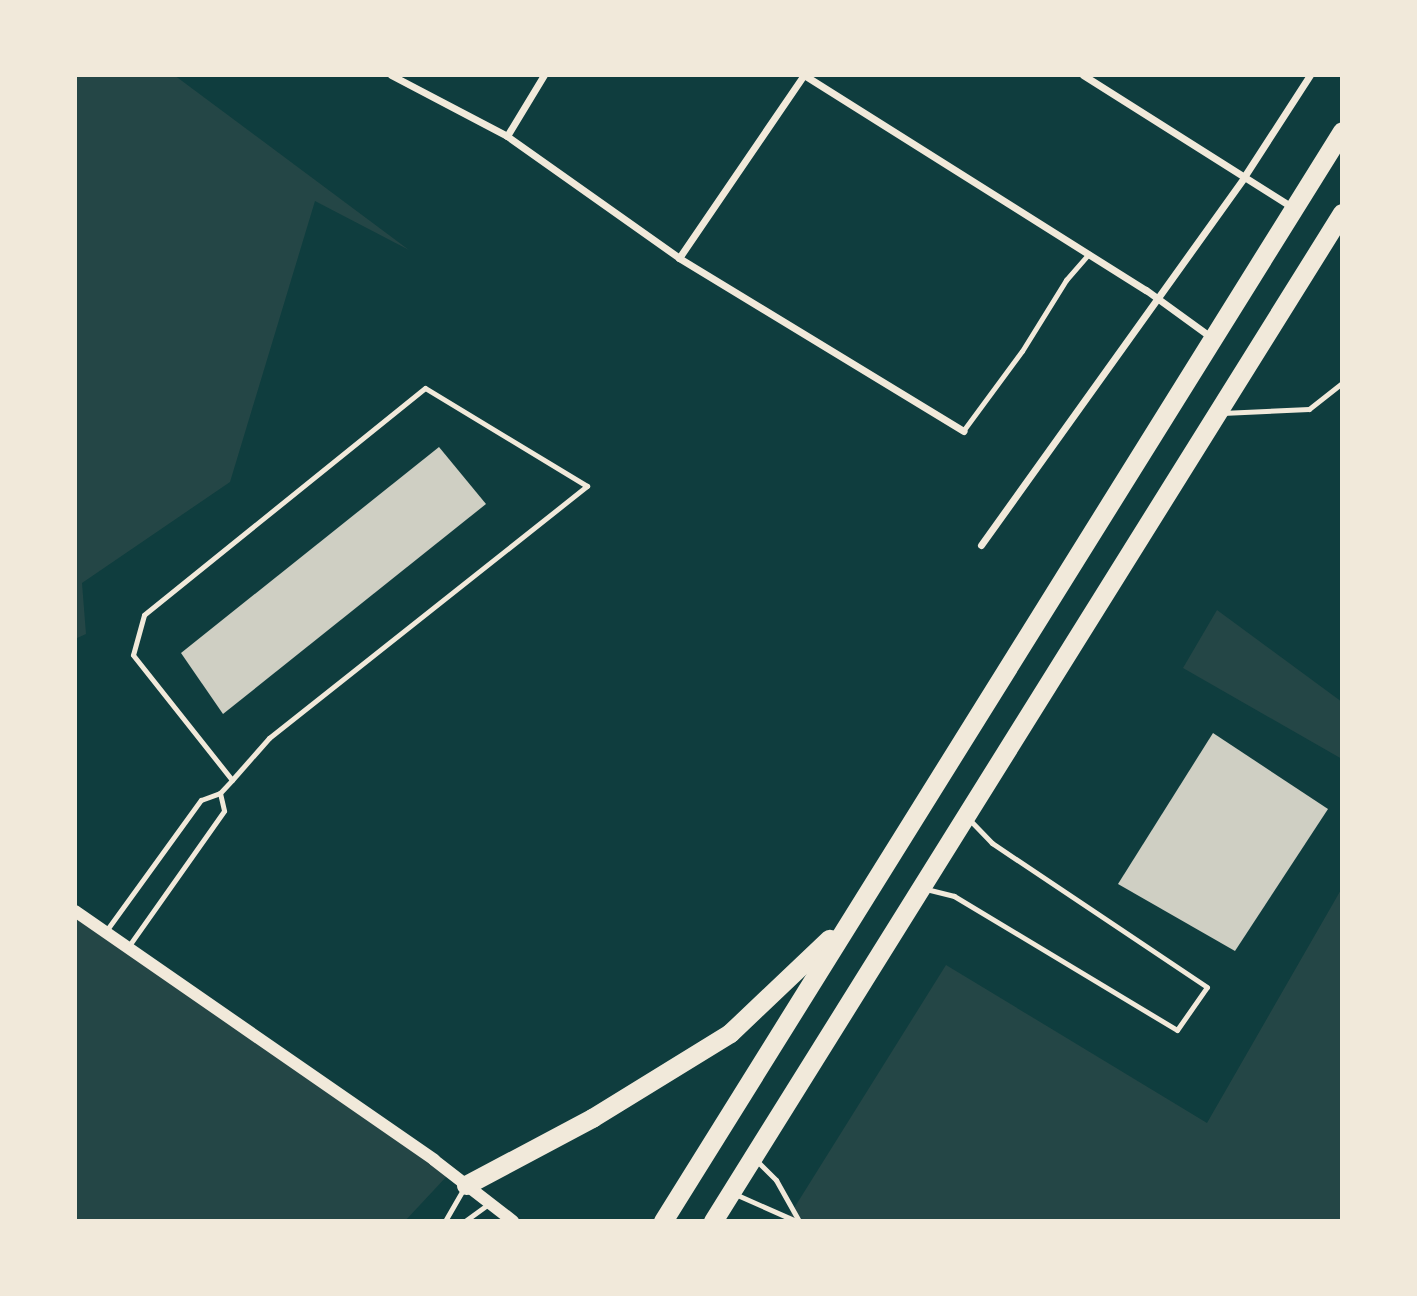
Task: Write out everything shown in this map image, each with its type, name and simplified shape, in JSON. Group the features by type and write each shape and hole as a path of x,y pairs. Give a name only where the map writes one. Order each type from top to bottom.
{"highway":[{"path":"663,1221 1342,131"},
{"path":"713,1221 1342,213"},
{"path":"466,1185 592,1118 730,1033 854,913"}],"street":[{"path":"391,75 508,136 679,258 963,431"},
{"path":"508,136 544,75"},
{"path":"679,258 804,75 1089,254 1213,338"},
{"path":"1083,75 1294,209"},
{"path":"981,545 1244,177 1310,75"},
{"path":"75,911 466,1185 513,1221"}],"lane":[{"path":"963,431 1022,351 1066,280 1089,254"},
{"path":"1216,413 1309,410 1342,383"},
{"path":"106,932 201,800 220,793 232,780 269,738 587,486 425,388 144,615 133,655 232,780"},
{"path":"128,947 224,811 220,793"},
{"path":"919,887 954,896 1177,1030 1207,986 992,843 965,815"},
{"path":"754,1158 776,1180 798,1221"},
{"path":"445,1221 466,1185"},
{"path":"732,1193 798,1221"},
{"path":"465,1221 489,1203"}],"shaded area":[{"path":"75,75 174,75 409,250 315,201 230,482 82,583 86,634 75,639"},
{"path":"1217,610 1342,702 1342,759 1183,668"},
{"path":"1342,888 1342,1221 786,1221 946,965 1207,1123"},
{"path":"75,915 447,1176 405,1221 75,1221"}],"building":[{"path":"439,447 486,504 223,714 181,653"},
{"path":"1213,733 1328,809 1235,951 1118,884"}]}
